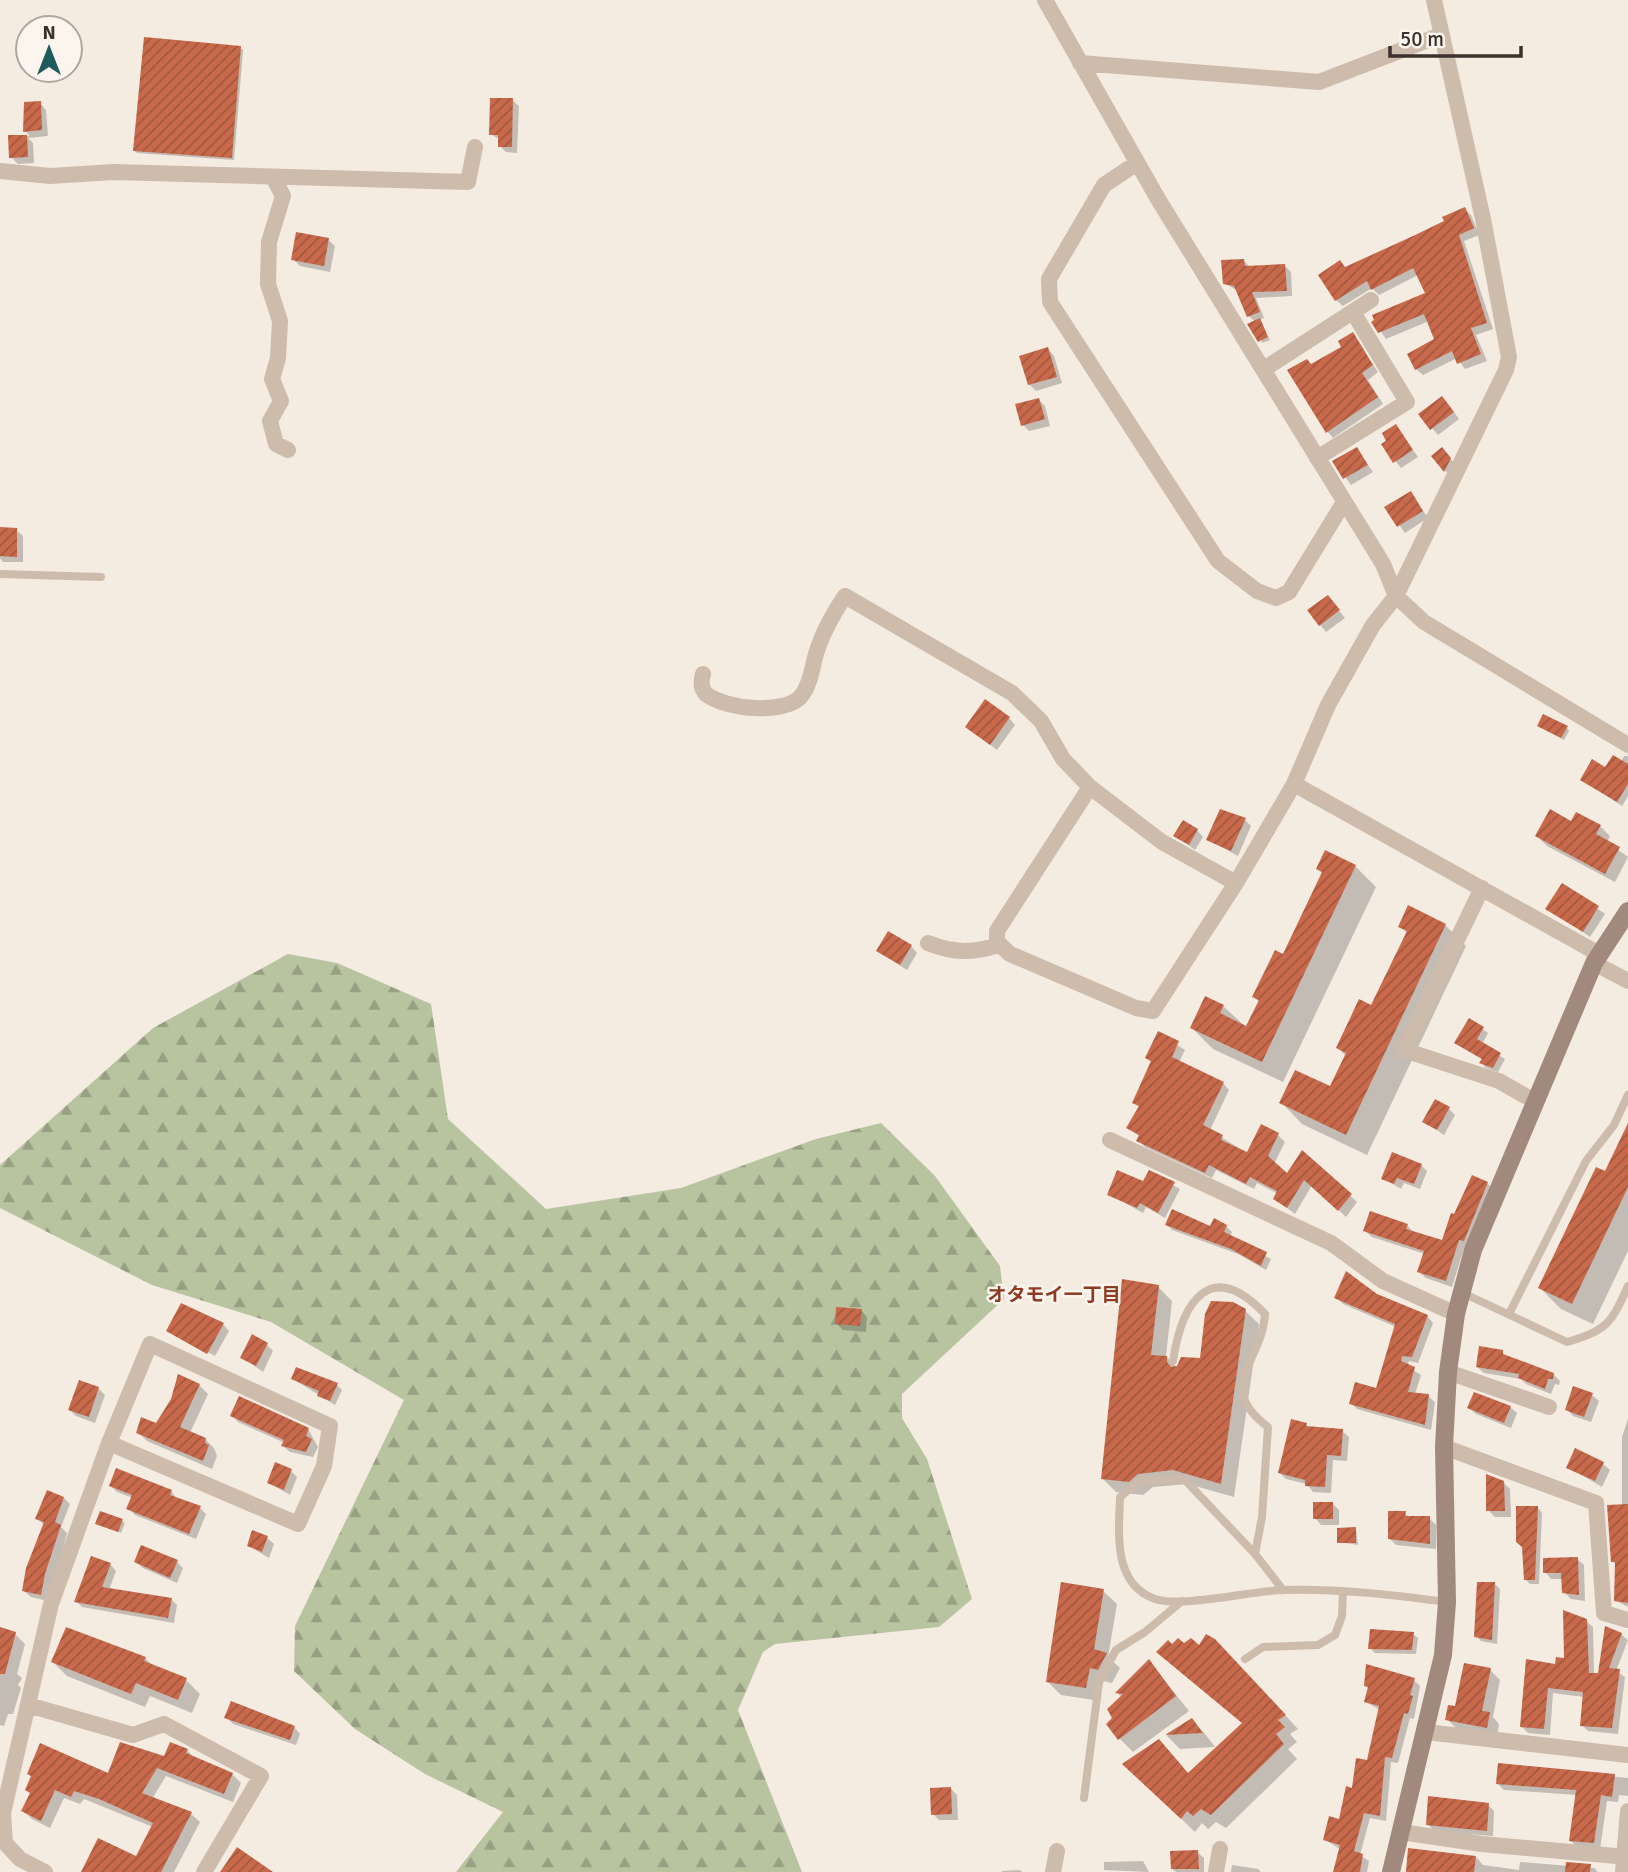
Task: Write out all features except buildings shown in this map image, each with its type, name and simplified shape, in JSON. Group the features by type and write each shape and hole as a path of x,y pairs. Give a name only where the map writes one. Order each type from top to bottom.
{"street":[{"path":"1045,0 1137,163 1383,564 1396,596 1424,622 1628,745"},
{"path":"1090,787 997,931 1000,944 1010,954 1136,1008 1153,1011 1236,883 1294,784 1328,705 1373,625 1396,596 1506,370 1509,357 1483,219 1434,0"},
{"path":"1080,63 1319,82 1441,35"},
{"path":"0,171 50,176 114,172 468,182 475,147"},
{"path":"1137,163 1104,185 1049,279 1050,302 1218,561 1257,591 1276,598 1289,592 1344,502"},
{"path":"273,177 283,196 269,242 268,284 280,321 278,358 272,379 281,401 270,421 276,444 288,450"},
{"path":"1264,369 1371,300"},
{"path":"1317,458 1407,402 1353,312"},
{"path":"703,674 701,684 705,693 715,699 769,710 785,708 802,696 816,652 833,613 845,596 1012,693 1041,721 1063,759 1090,787 1161,842 1236,883"},
{"path":"1294,784 1482,888 1596,958 1628,981"},
{"path":"1482,888 1404,1050 1499,1081 1535,1102"},
{"path":"1391,1872 1443,1654 1447,1602 1444,1447 1448,1372 1456,1314 1473,1250 1596,958 1628,911"},
{"path":"928,943 942,949 970,951 1000,944"},
{"path":"1110,1140 1331,1243 1383,1281 1456,1314"},
{"path":"45,1872 20,1859 5,1843 3,1813 51,1604 109,1443 150,1344 330,1426 324,1466 298,1524 109,1443"},
{"path":"1448,1372 1549,1407"},
{"path":"1444,1447 1596,1503 1604,1613 1628,1620"},
{"path":"28,1705 133,1735 164,1724 261,1776 204,1872"},
{"path":"1426,1732 1628,1755"},
{"path":"1401,1832 1624,1862 1628,1811"},
{"path":"1216,1872 1220,1849"},
{"path":"1053,1872 1057,1851"}],"lane":[{"path":"0,574 101,578"},
{"path":"1509,1314 1586,1161 1614,1125 1628,1095"},
{"path":"1173,1361 1177,1339 1187,1317 1198,1298 1213,1286 1225,1285 1248,1296 1265,1314 1264,1333 1249,1362 1240,1392 1248,1412 1268,1427 1262,1517 1255,1554"},
{"path":"1462,1293 1567,1342 1597,1333 1614,1316 1628,1286"},
{"path":"1283,1590 1255,1554 1184,1479 1140,1481 1120,1497 1119,1556 1131,1581 1155,1599 1182,1601 1283,1590 1343,1591 1447,1602"},
{"path":"1245,1659 1264,1647 1318,1645 1335,1635 1342,1616 1343,1591"},
{"path":"1084,1798 1099,1682 1116,1650 1145,1632 1182,1601"}],"green space":[{"path":"288,954 337,963 431,1004 448,1119 546,1209 681,1188 816,1139 881,1123 935,1176 1000,1266 1004,1299 902,1394 902,1418 927,1459 972,1599 939,1627 775,1644 763,1652 738,1710 802,1872 456,1872 503,1812 425,1774 355,1729 294,1671 295,1626 404,1400 271,1322 152,1285 0,1208 0,1165 153,1028"}],"district":[{"name":"オタモイ一丁目","path":"1054,1294"}]}
